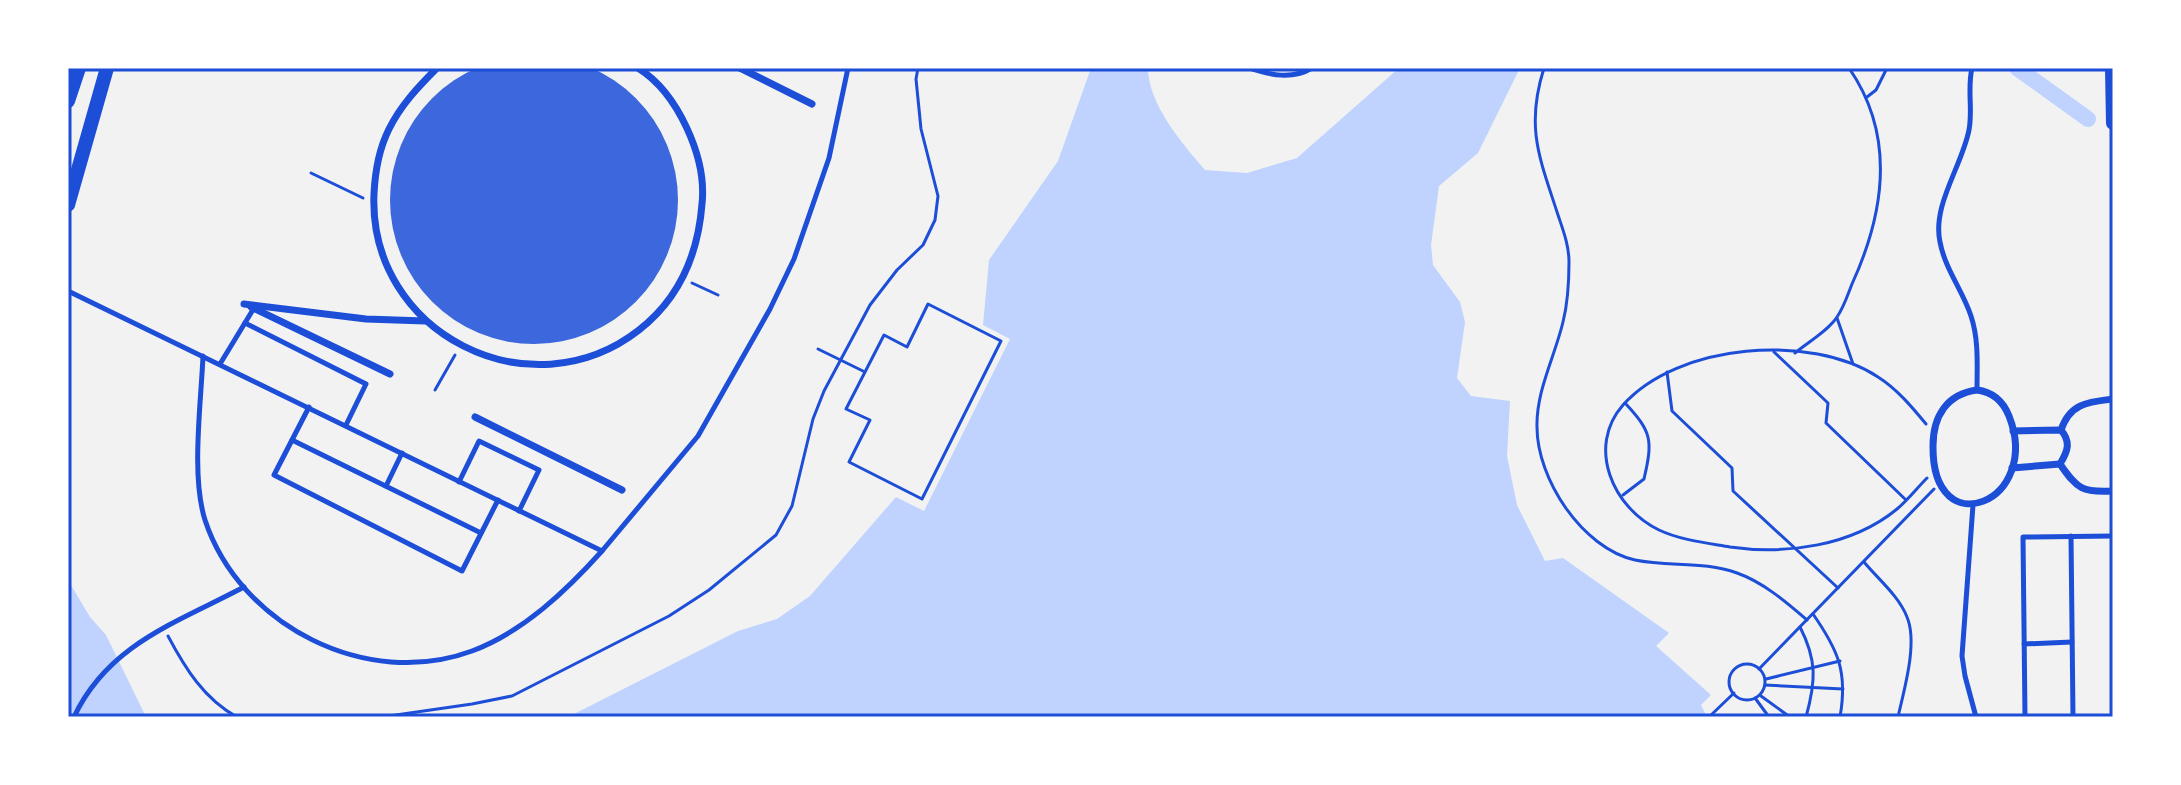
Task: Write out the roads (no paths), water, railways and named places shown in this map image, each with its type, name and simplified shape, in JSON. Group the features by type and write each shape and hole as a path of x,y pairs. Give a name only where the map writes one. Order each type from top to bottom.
{"main road":[{"path":"68,101 79,68"},
{"path":"68,205 107,68"},
{"path":"2112,68 2113,123"}],"street":[{"path":"437,68 409,97 387,132 375,171 373,212 382,252 399,289 426,321 447,338 488,358 533,366 579,361 621,344 657,316 684,279 700,236 704,191 695,146 675,106 638,68"},
{"path":"740,68 812,104"},
{"path":"390,374 244,304 366,319 426,321"},
{"path":"1977,390 1987,391 2002,403 2013,431 2012,468 2000,491 1992,498 1973,505 1952,499 1940,483 1936,470 1934,433 1943,407 1950,400 1977,390"},
{"path":"2061,430 2066,416 2079,407 2113,399"},
{"path":"475,417 622,490"},
{"path":"2013,431 2061,430"},
{"path":"2060,464 2068,451 2067,438 2061,430"},
{"path":"2012,468 2060,464"},
{"path":"2060,464 2080,488 2094,492 2113,491"}],"lane":[{"path":"203,356 200,499 217,547 244,587 282,624 323,645 372,659 418,662 470,652 513,630 563,590 602,551 698,436 770,309 794,259 829,158 848,68"},
{"path":"1249,68 1277,77 1312,68"},
{"path":"1972,68 1968,97 1970,125 1964,152 1939,219 1939,241 1971,316 1978,349 1977,390"},
{"path":"68,291 602,551"},
{"path":"220,364 254,308"},
{"path":"245,323 366,384 346,425"},
{"path":"309,407 274,475 462,571 498,500"},
{"path":"292,440 481,533"},
{"path":"459,482 479,441 539,470 519,511"},
{"path":"386,486 402,453"},
{"path":"1973,505 1962,656 1976,717"},
{"path":"2071,536 2073,717"},
{"path":"2025,717 2023,537 2113,536"},
{"path":"74,717 93,685 136,642 244,587"},
{"path":"2024,644 2072,642"}],"water":[{"path":"1091,68 1148,68 1160,109 1205,170 1247,173 1297,158 1399,68 1520,68 1478,153 1439,186 1431,245 1433,265 1460,302 1465,322 1457,378 1471,396 1510,401 1507,456 1517,505 1545,561 1563,558 1669,633 1656,646 1711,695 1701,705 1707,717 568,717 738,631 777,619 810,596 896,497 924,511 1010,339 983,325 989,260 1058,161"},
{"path":"68,580 90,617 106,635 146,717 68,717"}],"waterway":[{"path":"2017,68 2088,119"}]}
